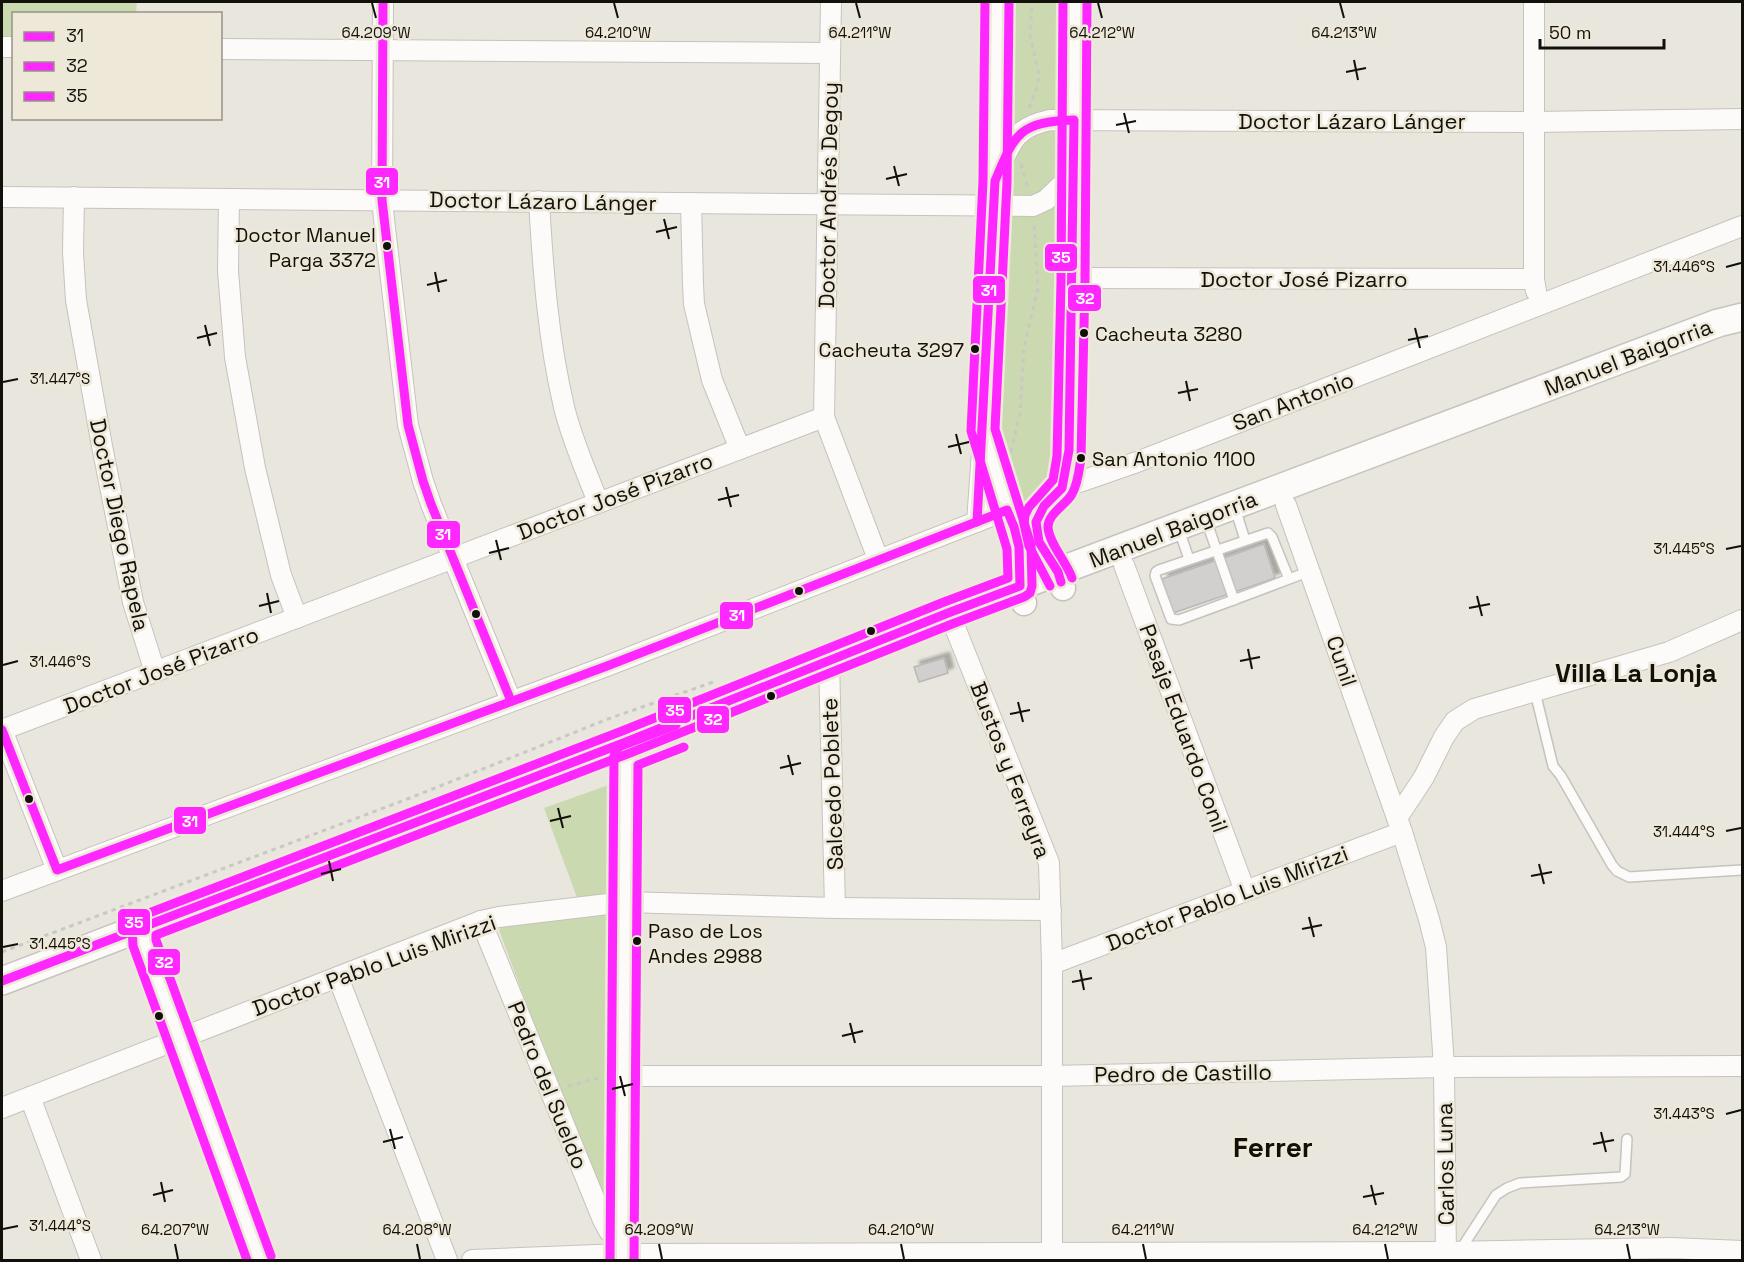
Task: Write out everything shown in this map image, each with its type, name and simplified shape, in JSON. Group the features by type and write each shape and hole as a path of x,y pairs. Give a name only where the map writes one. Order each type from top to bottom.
{"main road":[{"name":"Manuel Baigorria","path":"1240,522 1707,327 1743,317"},
{"name":"Manuel Baigorria","path":"1061,580 1124,565 1720,339 1743,334"},
{"name":"Manuel Baigorria","path":"2,981 144,934 1061,580 1184,543"},
{"path":"622,1253 612,1076 625,902 626,749"},
{"name":"Manuel Baigorria","path":"2,997 144,934"}],"street":[{"path":"383,2 382,200 408,425 423,481 511,701"},
{"name":"Doctor Andrés Degoy","path":"831,2 824,417 878,559"},
{"path":"977,522 995,181 997,2"},
{"path":"1061,580 1039,542 1036,522 1044,506 1062,488 1069,450 1075,2"},
{"path":"1534,2 1534,279 1537,306"},
{"path":"222,49 830,54"},
{"name":"Doctor Lázaro Lánger","path":"1020,132 1037,123 1050,120 1534,122 1743,119"},
{"path":"995,181 1008,148 1020,132"},
{"path":"1033,206 1046,200 1073,174"},
{"name":"Doctor Lázaro Lánger","path":"2,197 1033,206"},
{"name":"Doctor Diego Rapela","path":"74,197 73,252 76,300 133,602 155,672"},
{"path":"229,199 228,280 235,357 255,468 278,564 297,618"},
{"path":"539,201 549,327 564,406 598,502"},
{"path":"691,203 694,303 712,380 740,449"},
{"name":"San Antonio","path":"2,891 607,666 878,559 1062,488 1137,462 1743,226"},
{"name":"Doctor José Pizarro","path":"1073,278 1534,279"},
{"name":"Doctor José Pizarro","path":"2,730 824,417"},
{"path":"983,431 1019,547 1022,595"},
{"name":"Cunil","path":"1286,505 1430,919 1436,947 1444,1067"},
{"name":"Pasaje Eduardo Conil","path":"1124,565 1245,891"},
{"path":"1399,825 1444,737 1455,721 1474,709 1669,652 1743,620"},
{"name":"Bustos y Ferreyra","path":"952,621 1044,848 1050,874 1052,1257"},
{"name":"Salcedo Poblete","path":"829,669 836,908"},
{"path":"2,730 57,870"},
{"name":"Doctor Pablo Luis Mirizzi","path":"1052,964 1245,891 1399,825"},
{"name":"Doctor Pablo Luis Mirizzi","path":"2,1108 481,921 499,917 625,902 836,908 1051,910"},
{"name":"Pedro del Sueldo","path":"481,921 603,1220 622,1253"},
{"path":"144,934 179,1038 261,1260"},
{"path":"338,977 447,1260"},
{"name":"Pedro de Castillo","path":"612,1076 1052,1076 1444,1067 1743,1066"},
{"name":"Carlos Luna","path":"1444,1067 1450,1255"},
{"path":"30,1097 91,1260"},
{"path":"472,1260 622,1253 1052,1257 1450,1255 1671,1248 1716,1255 1743,1251"}],"lane":[{"path":"1234,600 1210,533 1240,522 1268,533 1272,537 1289,579"},
{"path":"1184,543 1156,572 1155,576 1171,619 1179,620 1310,571"},
{"path":"1535,692 1553,766 1617,871 1629,877 1743,870"},
{"path":"1450,1255 1496,1196 1507,1188 1520,1183 1622,1177 1625,1174 1627,1139"}],"path":[{"path":"1009,458 1020,413 1024,348 1038,288 1033,206 1018,155 1020,132 1037,87 1039,75 1030,35 1032,2"},
{"path":"2,952 410,798 608,719 719,680"},
{"path":"569,1086 612,1076"}],"green space":[{"path":"2,2 137,2 136,12 12,12 12,39 2,38"},
{"path":"997,2 1075,2 1062,488 1007,510 987,449"},
{"path":"617,782 612,891 579,903 544,808"},
{"path":"613,912 610,1216 558,1089 499,930 505,924"}],"building":[{"path":"1264,544 1275,578 1173,613 1162,579"},
{"path":"944,658 948,673 919,682 914,667"}],"transit line":[{"name":"31","path":"383,2 382,200 408,425 431,504 511,701"},
{"name":"35","path":"247,1260 133,946 132,926 136,918 622,731 1008,578 1007,549 971,431 983,181 985,2"},
{"name":"32","path":"271,1256 156,935 630,753 1030,593 1032,586 1031,545 995,429 1007,182 1009,2"},
{"name":"35","path":"1050,586 1029,546 1024,524 1029,507 1053,480 1057,456 1063,2"},
{"name":"32","path":"1072,578 1052,541 1048,523 1074,490 1081,458 1087,2"},
{"name":"31","path":"977,522 995,181 1008,152 1021,133 1041,124 1074,120 1069,450 1062,488 1044,506 1036,522 1039,542 1058,572 1061,582"},
{"name":"31","path":"2,730 57,870 607,666 1007,510 1019,547 1020,586 626,742 2,981"},
{"name":"35","path":"610,1260 614,756 616,750 621,746 676,725"},
{"name":"32","path":"634,1260 638,765 684,747"}],"place":[{"name":"Doctor Manuel Parga 3372","path":"387,246"},
{"name":"Cacheuta 3280","path":"1084,333"},
{"name":"Cacheuta 3297","path":"975,349"},
{"name":"San Antonio 1100","path":"1081,458"},
{"name":"Paso de Los Andes 2988","path":"637,941"}],"district":[{"name":"Villa La Lonja","path":"1636,673"},
{"name":"Ferrer","path":"1273,1147"}]}
